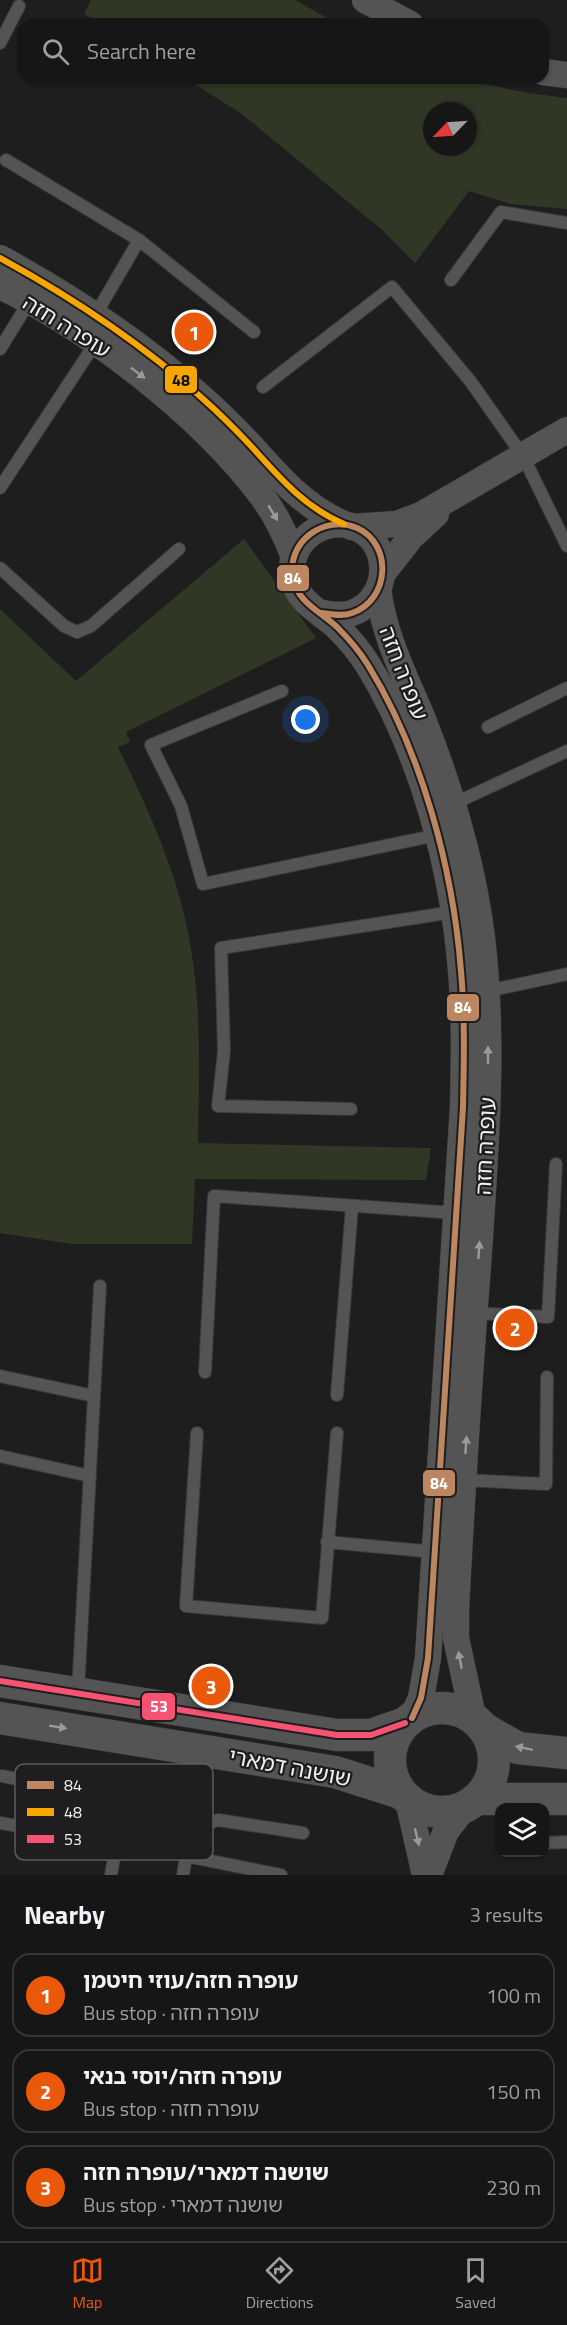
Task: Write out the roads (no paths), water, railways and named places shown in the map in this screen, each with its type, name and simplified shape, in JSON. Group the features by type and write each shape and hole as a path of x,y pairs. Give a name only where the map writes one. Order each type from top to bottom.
{"street":[{"path":"365,0 399,18"},
{"path":"549,73 567,75"},
{"name":"עופרה חזה","path":"0,258 96,314 159,360 238,432 304,502 324,516 348,526"},
{"name":"עופרה חזה","path":"0,286 96,342 149,382 219,448 263,498 286,537 294,557"},
{"path":"454,498 411,537 380,581 366,606 352,613 337,615 321,613 308,604 298,592 293,578 294,557 304,538 316,529 329,525 397,524 421,515 454,498 567,430"},
{"path":"348,526 369,537 378,548 383,563 380,581"},
{"name":"עופרה חזה","path":"380,581 380,608 392,646 424,723 453,804 474,892 482,937 487,991 488,1087 463,1480 456,1638 479,1724"},
{"name":"עופרה חזה","path":"321,613 355,647 376,681 408,747 437,835 453,912 462,972 465,1039 426,1680 421,1698 409,1720"},
{"name":"שושנה דמארי","path":"0,1681 337,1735 370,1735 409,1720"},
{"path":"425,1875 404,1796 392,1777 390,1759 394,1738 409,1720 420,1712 438,1707 456,1709 518,1748 567,1753"},
{"name":"שושנה דמארי","path":"0,1718 334,1772 404,1796"},
{"path":"429,1875 446,1831 489,1785 495,1766 494,1747 479,1724"},
{"path":"404,1796 415,1805 432,1812 445,1813 471,1804 567,1799"}],"lane":[{"path":"0,43 19,6"},
{"path":"6,160 139,240 254,332"},
{"path":"451,280 501,212 567,223"},
{"path":"96,314 139,240"},
{"path":"263,387 392,287 471,382 523,456 567,546"},
{"path":"0,349 29,302"},
{"path":"0,488 96,342"},
{"path":"0,568 64,626 77,633 91,626 179,549"},
{"path":"488,727 567,688"},
{"path":"282,691 151,745 181,806 203,884 437,835"},
{"path":"453,804 567,751"},
{"path":"351,1109 218,1106 224,1051 221,948 453,912"},
{"path":"487,991 567,974"},
{"path":"474,1313 548,1317 556,1164"},
{"path":"205,1372 214,1197 456,1213"},
{"path":"337,1395 352,1206"},
{"path":"78,1693 100,1286"},
{"path":"0,1376 94,1396"},
{"path":"463,1480 546,1484 547,1377"},
{"path":"197,1433 186,1606 322,1618 337,1433"},
{"path":"0,1456 90,1476"},
{"path":"327,1542 435,1552"},
{"path":"2,1776 15,1779"},
{"path":"213,1821 303,1833"},
{"path":"0,1823 15,1826"},
{"path":"549,1843 567,1842"},
{"path":"111,1875 113,1860"},
{"path":"183,1875 185,1860"},
{"path":"206,1860 281,1875"}],"place":[{"name":"עופרה חזה/עוזי חיטמן","path":"194,332"},
{"name":"עופרה חזה/יוסי בנאי","path":"515,1328"},
{"name":"שושנה דמארי/עופרה חזה","path":"211,1686"}]}
